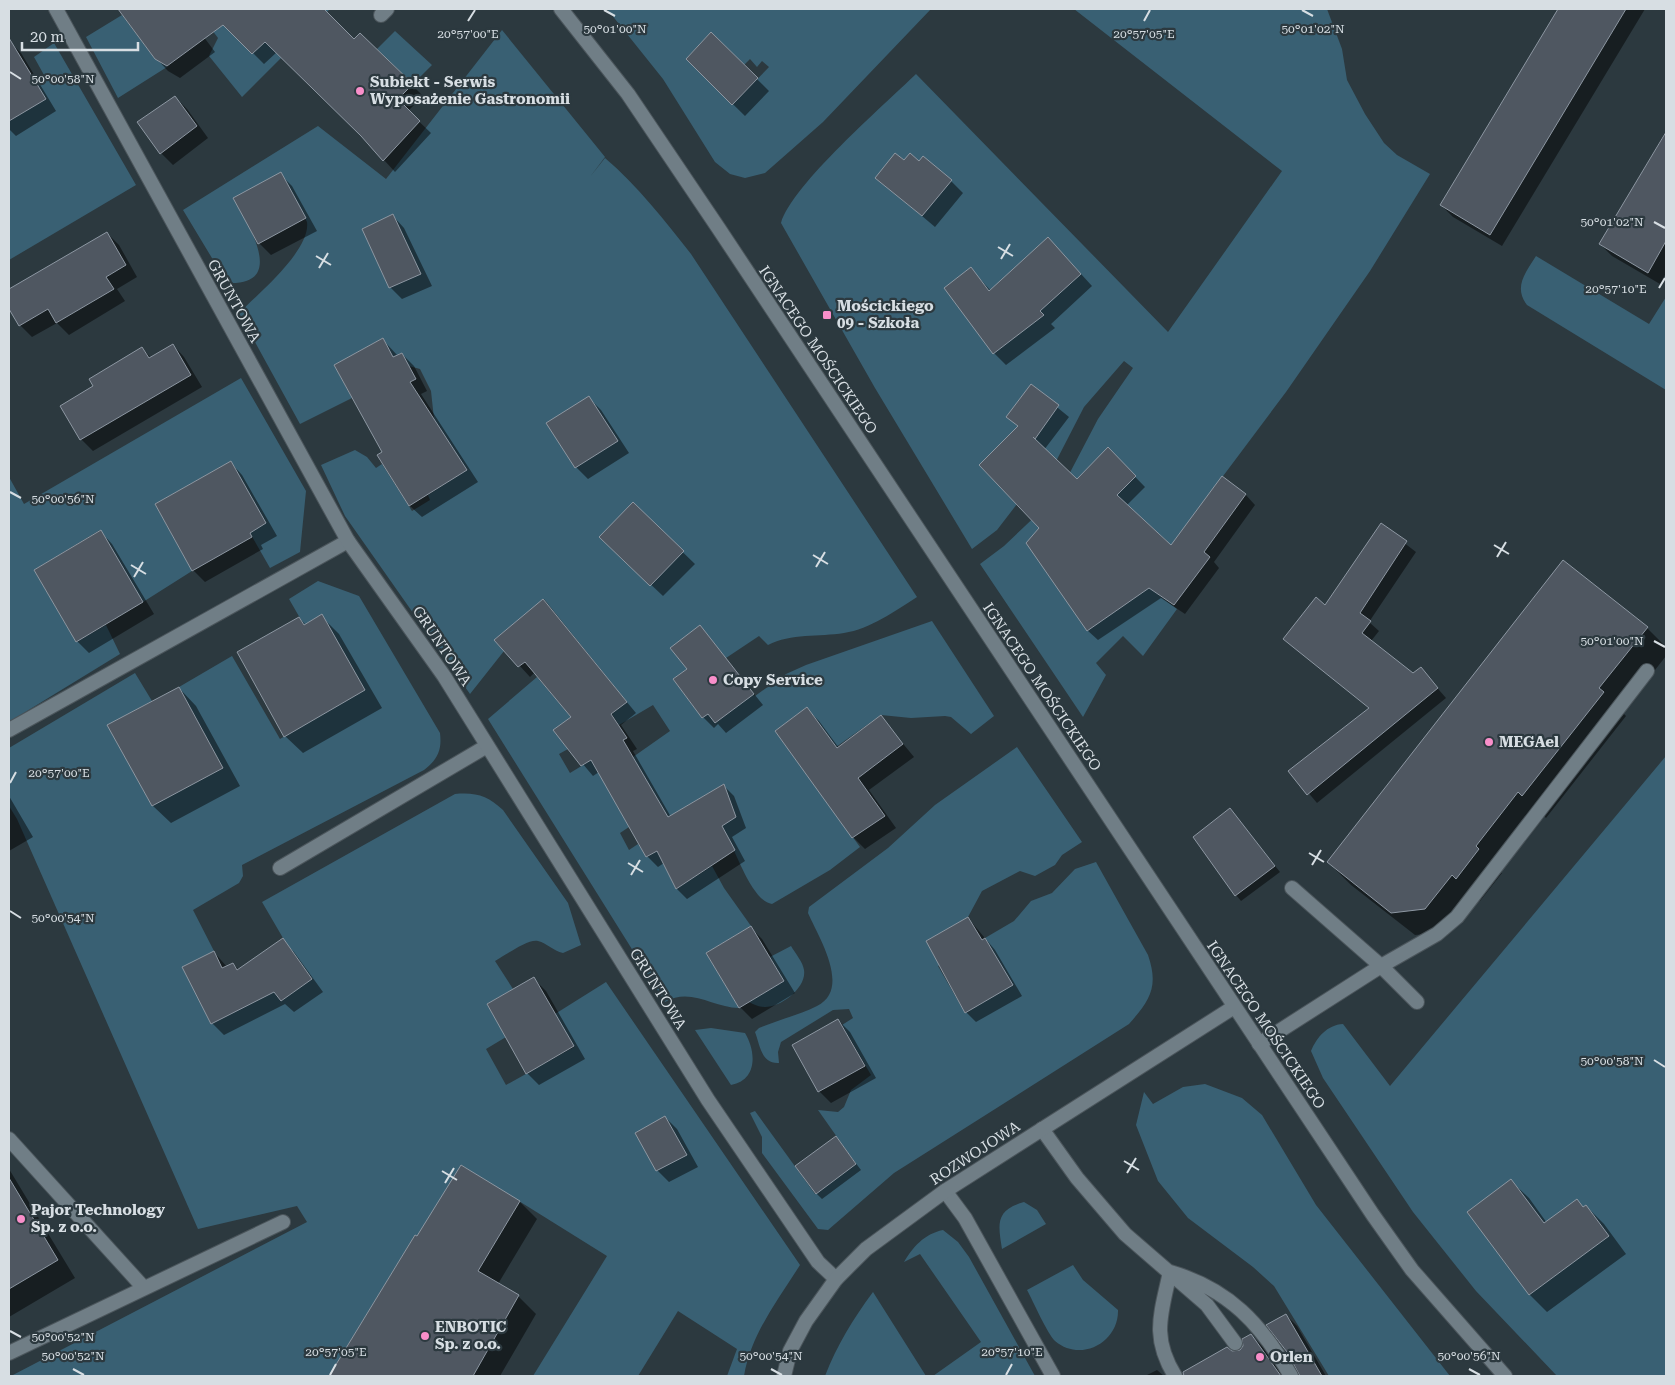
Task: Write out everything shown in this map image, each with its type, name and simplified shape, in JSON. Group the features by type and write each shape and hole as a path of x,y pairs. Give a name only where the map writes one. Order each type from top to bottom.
{"street":[{"name":"GRUNTOWA","path":"56,9 348,541 444,676 708,1100 818,1262 836,1280"},
{"name":"IGNACEGO MOŚCICKIEGO","path":"561,9 628,94 1234,1008 1412,1270 1505,1376"},
{"path":"9,730 348,541"},
{"path":"1259,1044 1381,966 1437,934 1457,917 1648,671"},
{"path":"280,868 487,746"},
{"path":"1292,888 1381,966 1417,1002"},
{"name":"ROZWOJOWA","path":"784,1376 790,1351 806,1321 836,1280 866,1249 945,1191 1234,1008"},
{"path":"1042,1129 1077,1178 1125,1234 1207,1305 1235,1343"},
{"path":"9,1140 144,1288"},
{"path":"945,1191 965,1218 1053,1376"},
{"path":"9,1353 283,1222"},
{"path":"1170,1272 1160,1319 1160,1344 1165,1360 1175,1376"},
{"path":"1170,1272 1196,1280 1227,1298 1257,1325 1291,1376"}],"shaded area":[{"path":"248,9 252,13 252,54 299,9 330,9 242,97 209,56 218,38 197,10"},
{"path":"607,9 931,9 823,122 765,173 745,178 730,174 715,162 663,79","holes":["711,32 744,65 750,59 757,67 762,61 769,67 732,105 686,59"]},
{"path":"1074,9 1327,9 1342,49 1347,80 1365,114 1384,143 1397,155 1430,174 1370,271 1286,392 1143,583 1177,609 1143,656 1123,636 1096,663 1106,675 1083,717 980,564 1004,546 1043,509 1064,484 1098,419 1133,368 1124,361 1084,407 1051,471 1012,432 979,465 1017,504 997,530 972,549 875,388 781,223 802,188 820,167 916,74 1168,332 1282,171","holes":["1138,515 1167,541 1142,568"]},
{"path":"122,15 155,59 159,56 167,67 118,98 86,37"},
{"path":"502,30 605,157 590,177 605,158 640,192 691,254 917,597 882,619 854,631 796,637 768,645 759,636 726,658 700,626 671,648 687,669 673,679 702,718 708,714 715,723 730,712 726,706 748,688 755,696 786,674 806,665 932,621 994,716 971,734 951,717 911,718 881,715 836,747 807,707 775,731 860,847 830,870 772,904 758,895 752,886 727,835 696,837 736,817 724,784 668,817 633,757 670,731 653,705 619,725 612,714 627,702 544,599 494,640 504,651 470,694 345,516 321,465 355,450 367,457 376,468 382,464 412,511 430,500 428,495 467,470 434,419 431,391 420,369 409,366 402,353 393,357 383,338 334,365 352,398 300,424 239,313 282,271 301,245 306,233 307,222 281,173 234,198 259,252 260,265 256,275 245,281 227,283 183,210 318,126 386,179"},
{"path":"395,31 432,65 413,84 377,49"},
{"path":"54,43 136,185 9,260 9,121 45,99 34,80 44,75 34,57"},
{"path":"1536,256 1649,324 1666,297 1666,390 1527,305 1521,292 1522,280"},
{"path":"241,378 306,491 300,552 270,568 250,533 266,523 231,461 155,504 192,571 143,602 100,530 34,570 76,642 106,625 120,654 9,722 9,477 24,504"},
{"path":"318,581 359,596 440,733 440,749 433,762 424,770 242,865 243,876 239,883 193,910 214,951 183,967 211,1024 242,1008 232,987 270,986 281,1001 312,979 283,938 262,902 455,794 475,794 492,801 503,810 568,903 581,945 563,953 541,942 534,941 495,961 513,989 487,1004 506,1037 486,1049 506,1085 574,1047 555,1014 606,982 800,1265 766,1318 753,1346 744,1376 727,1376 737,1349 678,1311 638,1376 533,1376 607,1256 461,1165 419,1237 415,1235 329,1376 11,1376 307,1222 297,1206 198,1229 17,819 9,806 9,748 135,673 152,701 108,725 152,806 223,768 179,687 232,656 280,739 365,690 321,615 304,625 289,599"},
{"path":"537,677 571,717 554,730 568,749 559,754 570,773 593,759 629,827 620,833 629,850 638,844 647,857 657,851 676,889 712,866 724,888 751,926 706,953 739,1008 693,997 675,998 665,1002 488,719"},
{"path":"1017,747 1082,842 1062,855 1055,865 1035,876 1020,871 982,891 968,917 926,941 940,965 938,966 965,1013 1012,985 985,938 1014,921 1031,901 1052,893 1075,869 1096,862 1148,955 1153,976 1147,1000 1129,1024 894,1173 828,1230 818,1229 762,1153 762,1137 750,1113 755,1111 815,1194 856,1164 818,1110 838,1112 844,1107 851,1090 871,1075 842,1025 853,1018 849,1009 833,1010 781,1042 778,1052 779,1063 768,1060 765,1057 755,1032 759,1028 817,1006 827,998 832,988 829,962 808,913 809,907 888,848 935,805"},
{"path":"1666,756 1666,1376 1557,1376 1476,1291 1413,1212 1323,1078 1311,1051 1316,1041 1327,1029 1343,1024 1390,1086"},
{"path":"791,946 801,961 804,970 804,977 797,990 791,996 770,1006 764,1007 749,1002 784,981 770,957"},
{"path":"711,1028 745,1033 749,1040 753,1056 752,1064 746,1077 740,1082 731,1085 695,1030"},
{"path":"1205,1084 1242,1098 1262,1115 1316,1205 1450,1376 1329,1376 1274,1286 1253,1267 1188,1218 1158,1181 1136,1125 1144,1092 1153,1104 1183,1087"},
{"path":"1024,1202 1037,1210 1046,1224 1002,1249 1000,1225 1003,1214 1015,1205"},
{"path":"943,1230 958,1242 969,1257 1035,1376 933,1376 981,1342 920,1254 904,1262 920,1242 930,1235"},
{"path":"1073,1265 1083,1280 1118,1310 1117,1321 1105,1340 1097,1346 1087,1349 1076,1350 1065,1347 1055,1341 1027,1290"},
{"path":"873,1292 926,1376 825,1376 846,1332"}],"building":[{"path":"118,9 324,9 354,39 360,33 413,84 398,99 420,121 383,161 361,136 265,42 252,54 223,25 167,66 155,59"},
{"path":"1558,9 1626,9 1490,235 1440,205"},
{"path":"711,32 758,78 732,105 686,59"},
{"path":"9,38 46,99 9,121"},
{"path":"175,96 197,126 160,154 137,122"},
{"path":"1666,132 1666,241 1648,273 1599,244"},
{"path":"895,153 904,160 910,153 919,161 923,156 952,180 922,216 875,178"},
{"path":"281,172 306,218 258,244 233,198"},
{"path":"393,214 421,274 389,288 362,229"},
{"path":"107,232 126,265 106,277 114,289 56,323 48,309 19,326 9,309 9,289"},
{"path":"1048,237 1081,274 1040,311 1044,315 993,354 944,288 971,267 989,291"},
{"path":"383,338 393,357 402,353 416,379 410,382 467,470 409,506 377,455 382,452 334,365"},
{"path":"173,344 191,375 80,440 60,406 93,386 89,379 142,347 149,358"},
{"path":"1031,384 1059,405 1035,439 1077,479 1108,447 1136,476 1117,495 1171,545 1222,476 1246,494 1204,552 1210,557 1174,605 1149,588 1087,631 1026,543 1039,528 979,465 1018,426 1006,417"},
{"path":"589,396 618,441 575,468 546,423"},
{"path":"231,461 266,523 250,533 252,537 192,571 155,504"},
{"path":"633,502 684,551 650,586 599,537"},
{"path":"1381,523 1407,541 1360,613 1371,621 1362,633 1413,673 1421,667 1438,688 1307,795 1288,771 1369,708 1283,639 1316,597 1325,605"},
{"path":"101,530 143,602 76,642 34,570"},
{"name":"MEGAel","path":"1563,560 1648,627 1599,688 1604,692 1522,796 1518,792 1476,846 1479,849 1456,879 1452,875 1425,909 1391,913 1327,862"},
{"path":"543,599 627,702 611,714 627,738 623,740 668,817 724,784 736,817 722,826 735,850 676,889 657,851 646,857 591,760 581,766 553,730 571,717 525,662 518,667 494,640"},
{"path":"322,614 365,690 284,737 237,652 299,617 304,625"},
{"path":"700,625 754,694 715,723 708,714 702,718 673,679 687,669 670,648"},
{"path":"179,687 223,768 152,806 107,725"},
{"path":"807,707 837,748 881,715 903,744 858,778 885,816 852,838 775,731"},
{"path":"1230,808 1275,866 1235,896 1193,837"},
{"path":"968,917 982,940 985,938 1013,985 965,1013 926,941"},
{"path":"751,926 784,981 739,1008 706,953"},
{"path":"283,938 312,979 281,1001 274,992 211,1024 182,967 214,951 222,968 233,963 237,970"},
{"path":"534,977 574,1046 526,1074 487,1004"},
{"path":"838,1019 865,1066 818,1092 792,1045"},
{"path":"665,1116 687,1155 656,1171 635,1133"},
{"path":"836,1136 856,1164 816,1194 795,1166"},
{"name":"ENBOTIC Sp. z o.o.","path":"461,1165 520,1201 478,1271 519,1295 473,1376 329,1376 415,1235 417,1236"},
{"name":"Pajor Technology Sp. z o.o.","path":"9,1178 58,1260 9,1289"},
{"path":"1511,1179 1544,1223 1577,1199 1583,1207 1586,1205 1609,1236 1529,1295 1467,1212"},
{"path":"1286,1314 1322,1376 1300,1376 1287,1352 1266,1325"},
{"path":"1251,1334 1281,1376 1184,1376 1183,1372 1227,1347 1232,1351 1240,1350 1243,1346 1242,1339"}],"place":[{"name":"Subiekt - Serwis Wyposażenie Gastronomii","path":"360,91"},
{"name":"Mościckiego 09 - Szkoła","path":"827,315"},
{"name":"Copy Service","path":"713,680"},
{"name":"MEGAel","path":"1489,742"},
{"name":"Pajor Technology Sp. z o.o.","path":"21,1219"},
{"name":"ENBOTIC Sp. z o.o.","path":"425,1336"},
{"name":"Orlen","path":"1260,1357"}]}
